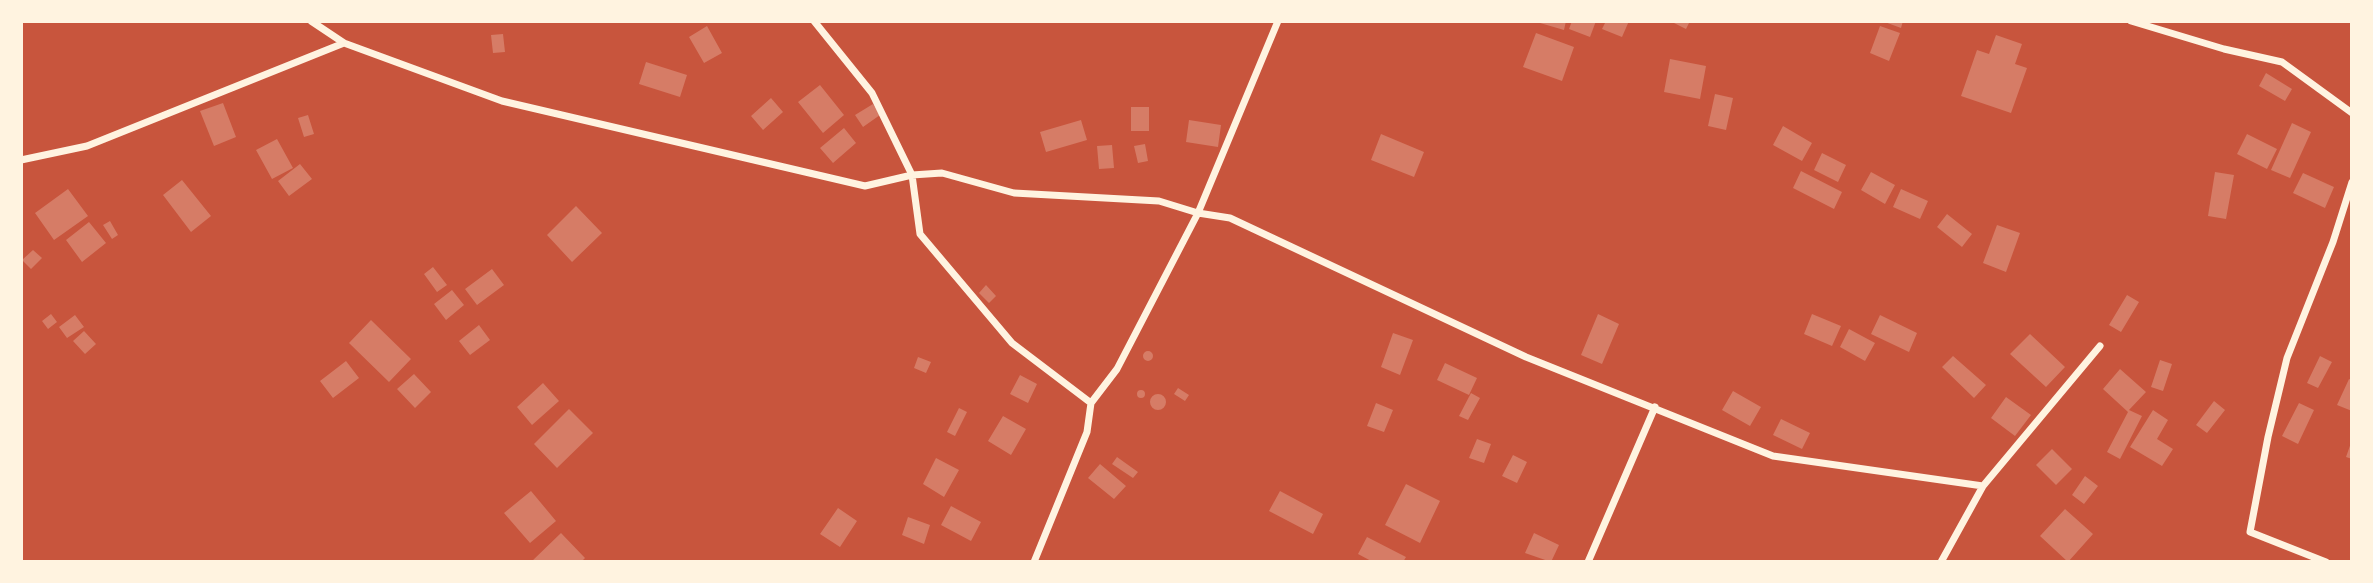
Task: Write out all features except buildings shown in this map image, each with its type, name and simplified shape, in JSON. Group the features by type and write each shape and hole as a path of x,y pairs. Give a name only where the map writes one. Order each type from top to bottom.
{"street":[{"path":"311,21 344,43 502,101 864,186 912,175 943,173 1014,193 1158,201 1198,213 1230,218 1526,357 1773,456 1983,486"},
{"path":"814,21 872,93 912,175 920,234 1012,343 1091,403"},
{"path":"1034,562 1087,432 1091,403 1116,369 1198,213 1278,21"},
{"path":"2131,21 2224,49 2281,62 2352,113"},
{"path":"21,160 87,146 344,43"},
{"path":"2326,562 2250,532 2268,437 2287,358 2333,242 2352,183"},
{"path":"1941,562 1983,486 2100,346"},
{"path":"1588,562 1655,407"}]}
